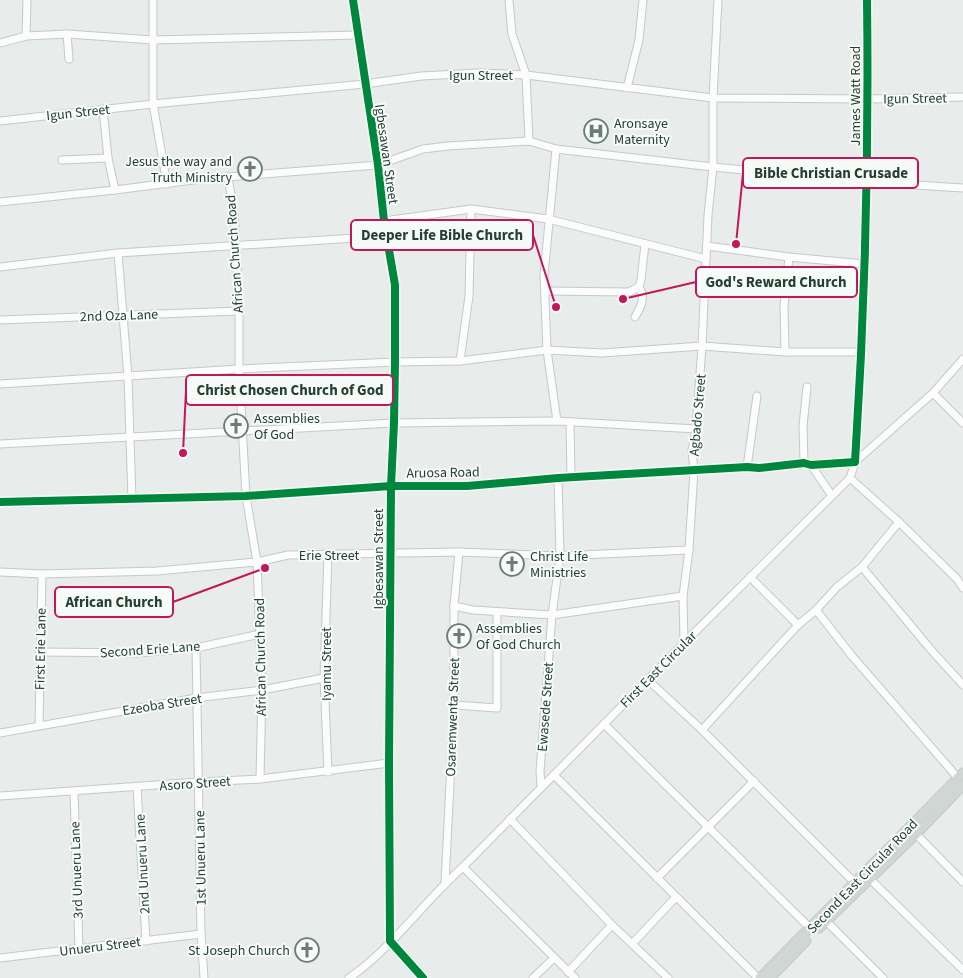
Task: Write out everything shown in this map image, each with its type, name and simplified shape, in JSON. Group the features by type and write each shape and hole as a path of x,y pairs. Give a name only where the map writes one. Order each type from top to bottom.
{"main road":[{"name":"Second East Circular Road","path":"770,978 916,834 961,784"},
{"name":"Second East Circular Road","path":"759,978 855,883 961,784"}],"street":[{"path":"26,36 27,0"},
{"path":"153,0 153,104 167,184"},
{"name":"Igbesawan Street","path":"353,0 364,84 378,165 384,221 395,285 394,423 391,486 390,941"},
{"path":"509,0 512,34 526,75 529,141"},
{"path":"627,88 638,40 643,0"},
{"name":"Agbado Street","path":"684,643 683,596 689,550 694,470 692,450 696,428 708,215 713,167 713,98 718,0"},
{"name":"James Watt Road","path":"855,462 862,352 868,182 867,0"},
{"path":"67,34 69,60"},
{"path":"0,43 26,36 67,34 153,40 358,35"},
{"name":"Igun Street","path":"0,120 364,84 421,76 468,73 526,75 713,98 868,99 963,97"},
{"path":"103,110 108,158 114,190"},
{"path":"0,202 228,176 378,165 423,149 529,141 556,149 713,167 868,182 963,188"},
{"path":"556,149 544,275 546,350 557,421"},
{"path":"62,160 108,158"},
{"name":"African Church Road","path":"228,176 234,214 236,244 239,370 244,432 246,496 257,562 262,690 260,779"},
{"path":"460,361 469,296 471,209"},
{"path":"384,221 471,209 548,219 706,259"},
{"path":"0,267 118,253 236,244 387,236"},
{"path":"634,317 642,305 642,292 639,287 645,244"},
{"path":"707,246 789,257 865,264"},
{"path":"118,253 128,377 132,499"},
{"path":"785,352 784,306 789,257"},
{"path":"545,291 629,292 639,287"},
{"name":"2nd Oza Lane","path":"0,320 239,311"},
{"path":"0,384 395,362 460,361 546,350 602,353 702,346 785,352 862,352"},
{"path":"855,462 933,393 963,359"},
{"path":"808,387 804,426 807,464 832,496"},
{"path":"933,393 963,423"},
{"path":"747,467 758,396"},
{"path":"0,444 394,423 557,421 696,428"},
{"path":"570,422 571,478"},
{"name":"Aruosa Road","path":"0,502 246,496 391,486 467,486 558,478 855,462"},
{"name":"First East Circular","path":"349,978 365,966 445,883 554,776 647,679 850,478 855,462"},
{"name":"Ewasede Street","path":"541,787 540,771 552,615 560,556 558,478"},
{"path":"850,478 899,522 957,579 963,588"},
{"path":"702,730 798,626 837,587 862,567 899,522"},
{"name":"Erie Street","path":"0,572 42,574 157,571 257,562 288,555 459,552 560,556 689,550"},
{"name":"Osaremwenta Street","path":"445,883 454,705 454,606 459,552"},
{"name":"Iyamu Street","path":"328,555 324,678 328,772"},
{"path":"862,567 963,685"},
{"name":"First Erie Lane","path":"39,725 42,574"},
{"path":"750,577 798,626"},
{"path":"454,606 473,610 552,615 683,596"},
{"path":"816,610 852,656 961,784"},
{"path":"454,705 497,708 497,612"},
{"name":"Second Erie Lane","path":"40,652 138,653 196,648 260,634"},
{"name":"1st Unueru Lane","path":"196,648 201,934 204,978"},
{"name":"Ezeoba Street","path":"0,733 196,698 262,690 324,678"},
{"path":"647,679 702,730 855,883"},
{"path":"604,724 810,928"},
{"name":"Asoro Street","path":"0,796 260,779 389,763"},
{"path":"554,776 759,978"},
{"path":"658,878 707,826 754,781"},
{"name":"2nd Unueru Lane","path":"138,787 146,941"},
{"name":"3rd Unueru Lane","path":"74,792 79,949"},
{"path":"510,819 612,925 668,978"},
{"path":"916,834 963,882"},
{"path":"463,867 575,978"},
{"path":"870,878 963,970"},
{"path":"632,944 676,897"},
{"path":"826,921 883,978"},
{"path":"568,972 612,925"},
{"name":"Unueru Street","path":"0,958 201,934"},
{"path":"390,941 423,978"},
{"path":"534,978 554,958"}],"cycle path":[{"path":"353,0 378,165 384,221 395,285 394,423 391,486 390,941 423,978"},
{"path":"0,502 246,496 391,486 467,486 558,478 747,467 759,468 804,463 811,465 855,462 866,231 867,0"}],"place":[{"name":"Aronsaye Maternity","path":"596,131"},
{"name":"Jesus the way and Truth Ministry","path":"250,169"},
{"name":"Bible Christian Crusade","path":"736,244"},
{"name":"God's Reward Church","path":"623,299"},
{"name":"Deeper Life Bible Church","path":"556,307"},
{"name":"Assemblies Of God","path":"236,426"},
{"name":"Christ Chosen Church of God","path":"183,453"},
{"name":"Christ Life Ministries","path":"512,564"},
{"name":"African Church","path":"265,568"},
{"name":"Assemblies Of God Church","path":"459,636"},
{"name":"St Joseph Church","path":"307,950"}]}
